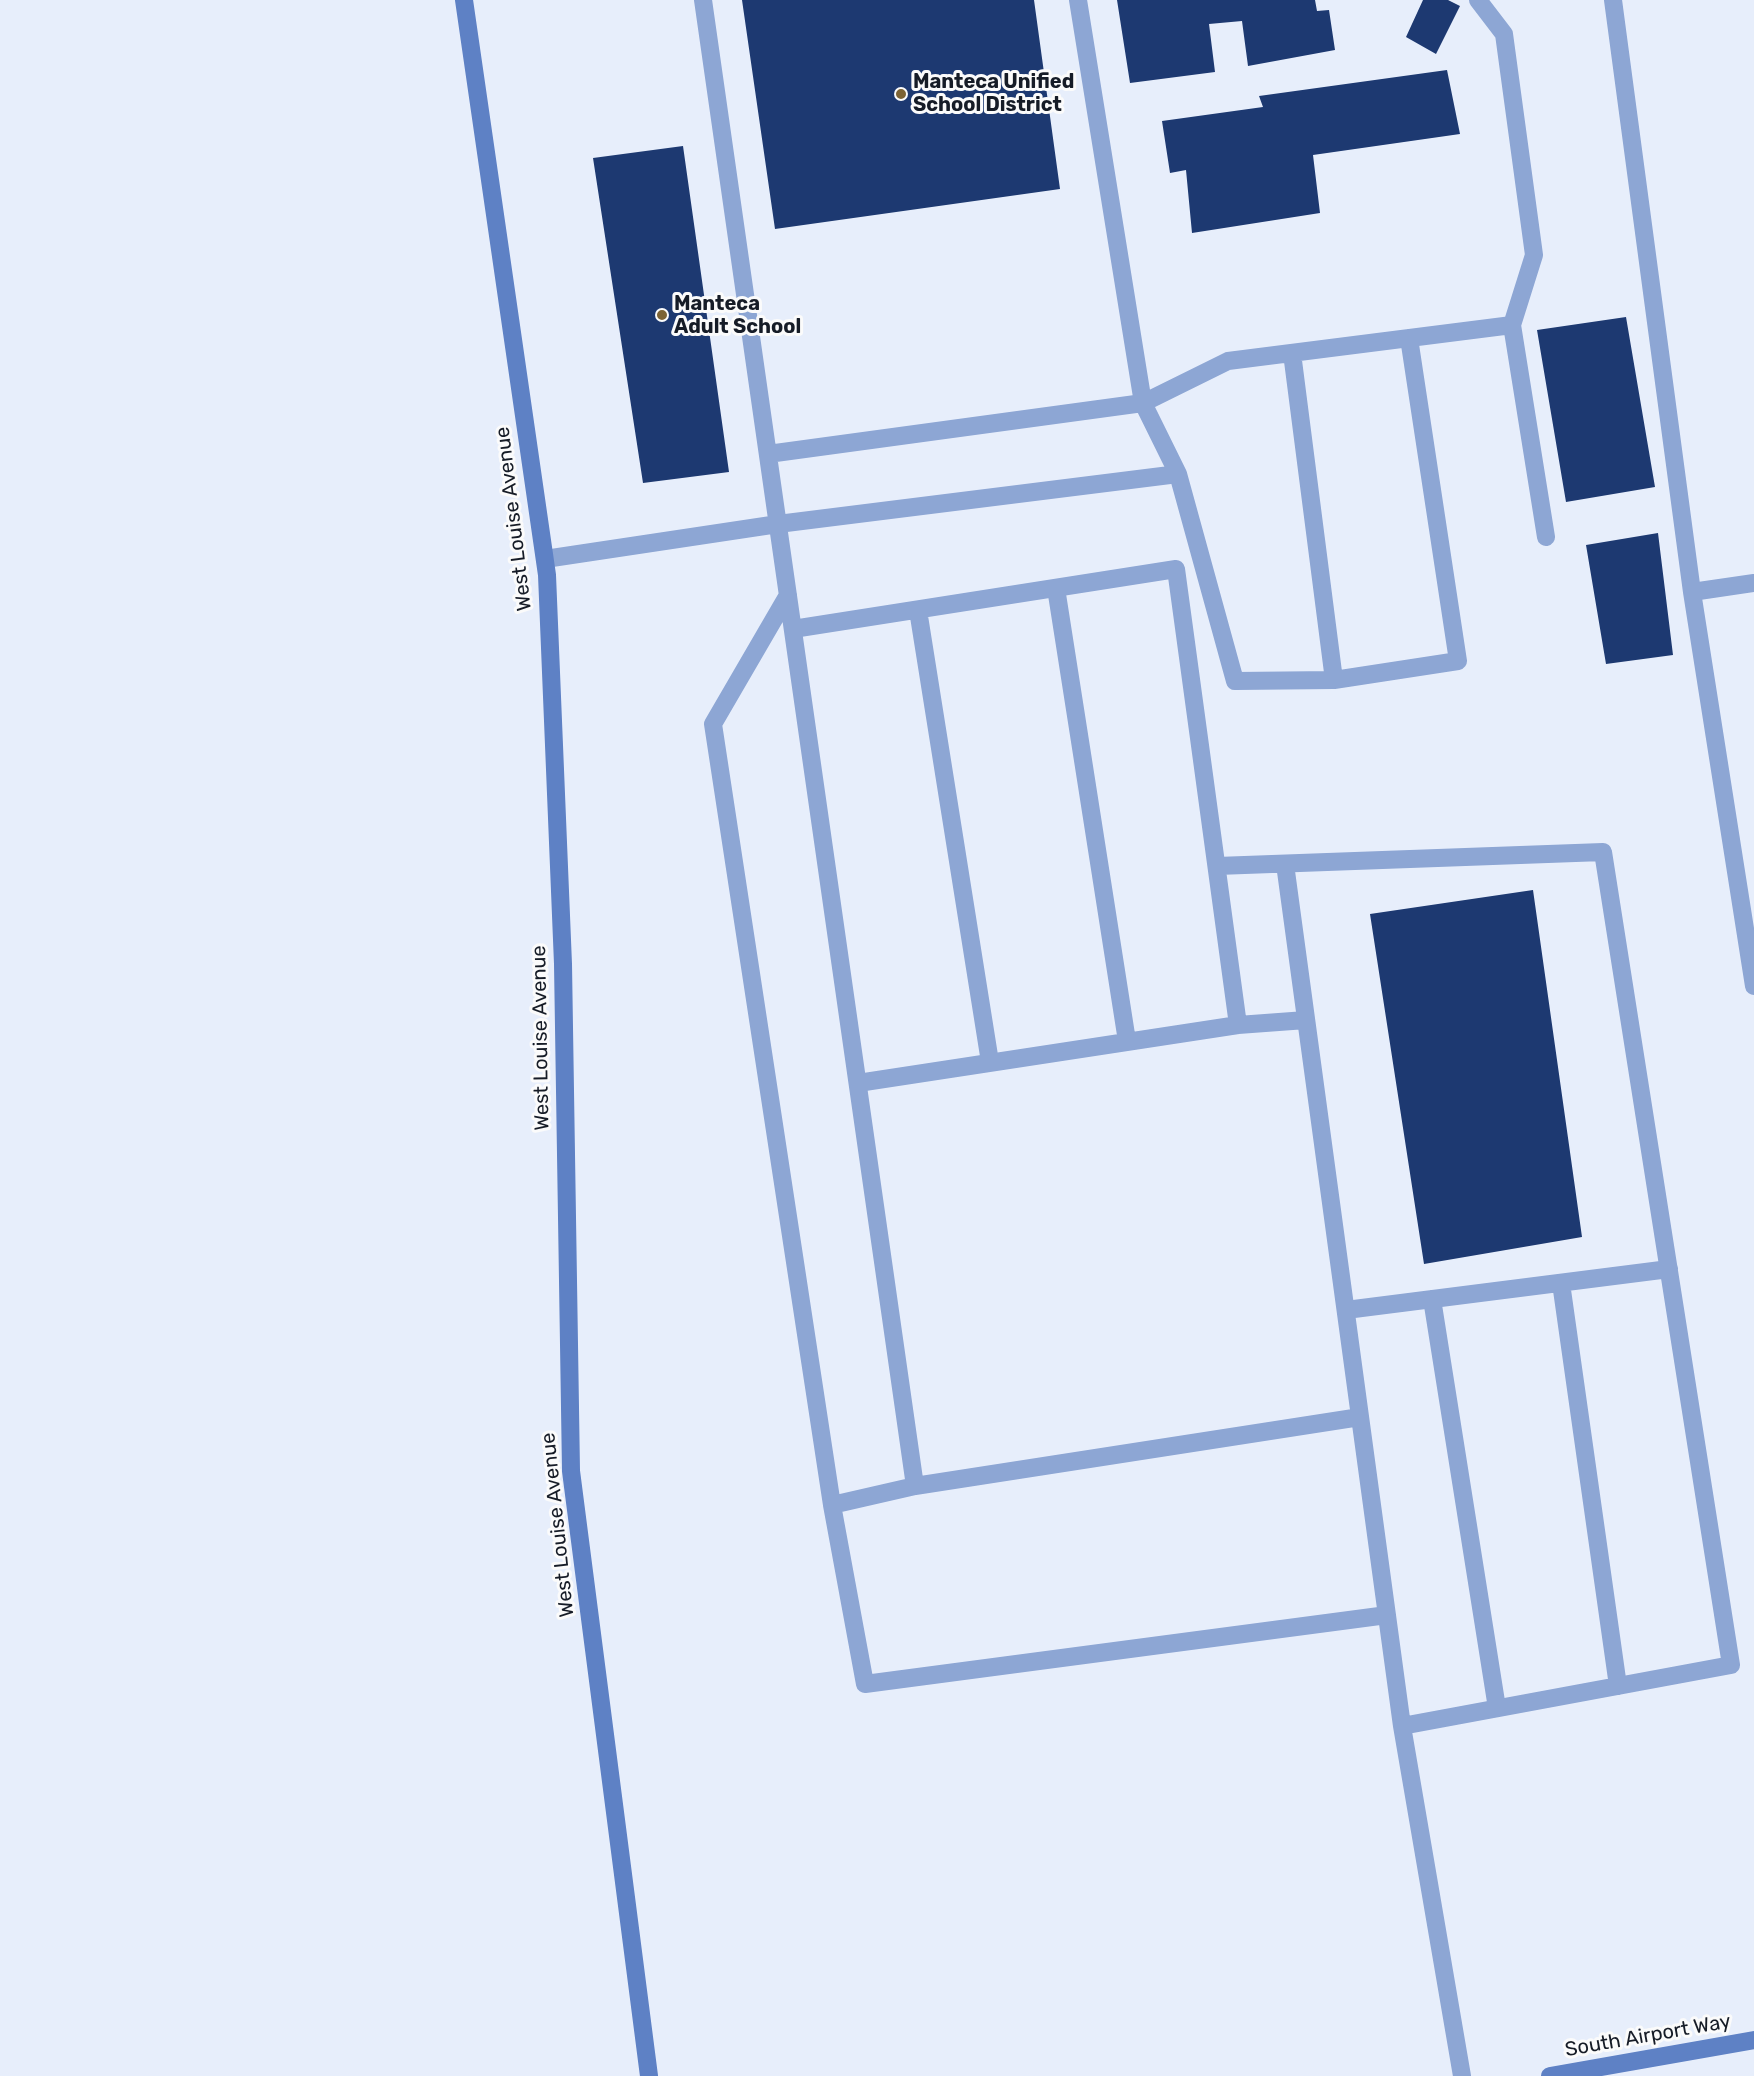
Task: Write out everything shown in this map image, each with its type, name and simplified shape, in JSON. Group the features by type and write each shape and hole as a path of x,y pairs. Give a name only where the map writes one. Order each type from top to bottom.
{"main road":[{"name":"West Louise Avenue","path":"464,0 547,575 563,964 571,1471 649,2076"},
{"name":"South Airport Way","path":"1550,2076 1754,2040"}],"lane":[{"path":"703,0 915,1485"},
{"path":"1078,0 1143,403 1178,474 1235,681 1334,681 1458,661 1410,338"},
{"path":"1478,0 1504,34 1534,255 1512,325 1546,537"},
{"path":"1613,0 1692,592 1754,986"},
{"path":"768,454 1143,403 1228,361 1512,325"},
{"path":"1292,353 1334,681"},
{"path":"545,559 778,524 1178,474"},
{"path":"793,629 1203,565"},
{"path":"1176,569 1238,1025"},
{"path":"1692,592 1754,583"},
{"path":"1056,588 1127,1041"},
{"path":"788,595 713,724 832,1505 865,1684 1387,1615"},
{"path":"918,610 990,1062"},
{"path":"1216,866 1603,852 1731,1665 1402,1726"},
{"path":"1285,864 1402,1726 1462,2076"},
{"path":"858,1083 1238,1025 1306,1020"},
{"path":"1346,1310 1669,1269"},
{"path":"1561,1283 1617,1686"},
{"path":"1432,1299 1497,1708"},
{"path":"832,1505 915,1485 1360,1417"}],"building":[{"name":"Manteca Unified School District","path":"742,0 1034,0 1060,189 775,229"},
{"path":"1117,0 1315,0 1317,11 1329,10 1335,50 1248,66 1242,21 1209,24 1215,72 1130,83"},
{"path":"1423,0 1448,0 1460,6 1436,54 1406,37"},
{"path":"1447,70 1460,134 1313,155 1320,213 1192,233 1186,170 1170,173 1162,121 1263,107 1259,96"},
{"name":"Manteca Adult School","path":"683,146 729,472 643,483 593,158"},
{"path":"1626,317 1655,487 1566,502 1537,330"},
{"path":"1658,533 1673,655 1606,664 1586,545"},
{"path":"1533,890 1582,1237 1424,1264 1370,914"}],"place":[{"name":"Manteca Unified School District","path":"901,94"},
{"name":"Manteca Adult School","path":"662,315"}]}
